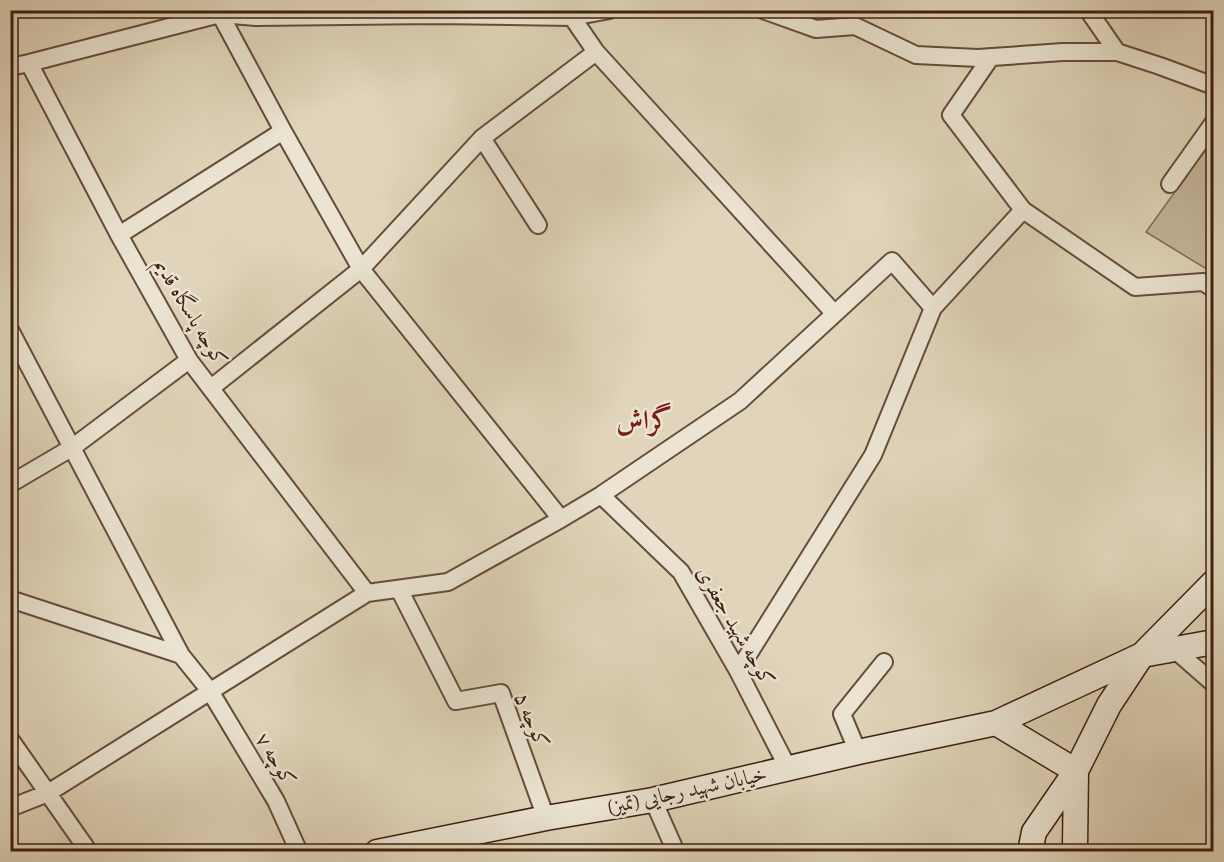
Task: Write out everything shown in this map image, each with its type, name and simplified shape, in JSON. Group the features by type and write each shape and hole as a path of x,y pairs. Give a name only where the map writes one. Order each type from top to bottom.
{"street":[{"path":"10,67 220,14 435,13 572,17 610,10"},
{"path":"763,10 816,29 855,26 916,55 978,58 1063,52 1117,52 1214,86"},
{"path":"1088,10 1117,52"},
{"path":"220,14 361,269 561,519"},
{"path":"572,17 596,52 834,314"},
{"path":"211,388 361,269 482,138 596,52"},
{"path":"991,57 951,115 1023,210 1135,287 1203,282 1214,289"},
{"name":"کوچه پاسگاه قدیم","path":"29,63 119,235 189,360 367,593"},
{"path":"1170,184 1214,122"},
{"path":"119,235 283,131"},
{"path":"482,138 538,225"},
{"path":"738,671 873,455 933,308 1023,210"},
{"path":"10,808 48,792 367,593 448,582 601,495 740,401 892,261 933,308"},
{"name":"کوچه ۷","path":"10,330 181,654 210,692 276,801 299,852"},
{"path":"10,484 73,447 189,360"},
{"name":"کوچه شهید جعفری","path":"601,495 681,572 738,671 788,768"},
{"path":"1030,852 1034,832 1076,771 1109,705 1142,655 1214,582"},
{"name":"کوچه ۵","path":"399,589 456,700 501,693 546,818"},
{"path":"10,599 181,654"},
{"path":"1142,655 1214,642"},
{"path":"1174,650 1214,684"},
{"name":"خیابان شهید رجایی (تمیز)","path":"377,852 546,818 653,800 858,752 996,723 1142,655"},
{"path":"858,752 842,714 884,662"},
{"path":"996,723 1076,771"},
{"path":"10,739 89,852"},
{"path":"1073,852 1075,847 1076,771"},
{"path":"653,800 676,852"}],"shaded area":[{"path":"1213,139 1213,273 1146,232"}],"district":[{"name":"گراش","path":"644,420"}]}
